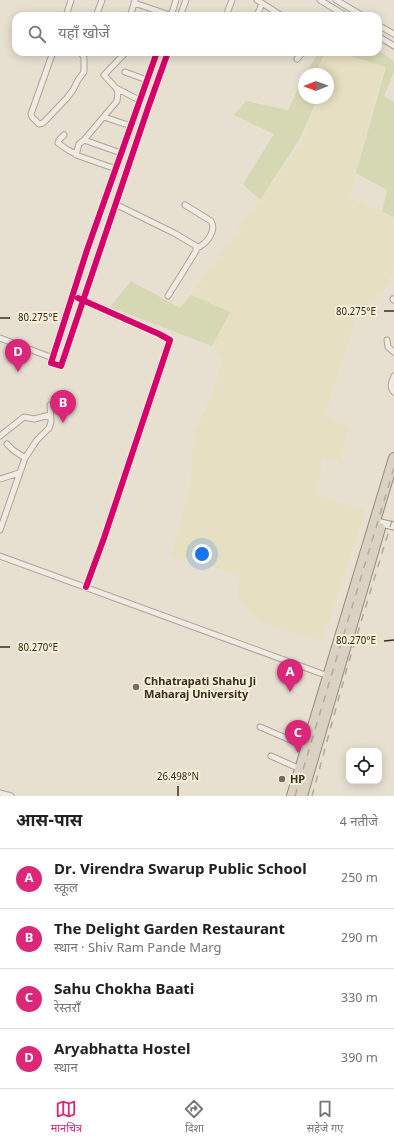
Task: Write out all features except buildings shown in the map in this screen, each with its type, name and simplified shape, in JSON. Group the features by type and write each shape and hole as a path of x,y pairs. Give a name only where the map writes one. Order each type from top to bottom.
{"highway":[{"path":"302,796 332,678 394,458"},
{"path":"292,796 306,747 332,678 394,480"}],"street":[{"path":"67,12 71,0"},
{"path":"98,12 102,0"},
{"path":"173,12 176,0"},
{"path":"182,12 186,0"},
{"path":"228,12 232,0"},
{"path":"320,0 340,12"},
{"path":"336,0 356,12"},
{"path":"131,12 134,2 161,12"},
{"path":"258,12 259,2 275,12"},
{"path":"382,27 394,34"},
{"path":"382,38 394,46"},
{"path":"52,56 31,112 31,116 39,124 43,123 67,98 84,72 83,56"},
{"path":"122,56 104,75 116,88 139,100"},
{"path":"52,360 139,100 156,56"},
{"path":"0,338 52,360 61,366 167,56"},
{"path":"125,72 147,80"},
{"path":"76,154 79,144 117,103 118,92 116,88"},
{"path":"104,117 131,126"},
{"path":"64,134 58,142 68,150 116,169"},
{"path":"84,140 121,153"},
{"path":"115,204 174,233 196,246 196,248"},
{"path":"168,296 196,248 205,244 213,230 214,224 211,221 185,206"},
{"path":"73,295 170,340 104,538 86,587"},
{"path":"387,340 388,347 394,352"},
{"path":"394,376 391,386 394,392"},
{"path":"0,530 1,522 25,458 37,440 49,428 50,405"},
{"path":"0,436 24,416 34,419 50,415"},
{"path":"7,444 25,458"},
{"path":"0,479 19,473"},
{"path":"381,523 394,526"},
{"path":"0,556 332,678"},
{"path":"260,727 306,747"},
{"path":"271,756 300,769"},
{"path":"0,793 11,796"}],"shaded area":[{"path":"324,56 350,56 386,67 376,93 350,198 394,217 394,271 386,287 356,319 325,415 348,428 341,461 323,457 317,495 366,511 322,641 262,623 237,597 240,575 171,555 191,484 193,438 214,388 224,357 212,346 230,312 191,295 301,144 316,104 334,104 334,68 317,68"}],"green space":[{"path":"382,53 394,61 394,72 384,96 394,102 394,217 382,212 387,190 356,173 386,67 350,56 382,56"},
{"path":"316,56 324,56 317,68 309,68"},
{"path":"298,89 298,104 315,104 299,140 260,200 243,184 274,134 234,115 246,101 288,110"},
{"path":"131,281 180,308 191,295 230,312 212,346 110,307"}],"railway":[{"path":"295,796 394,468"},
{"path":"312,796 347,668 394,514"}],"cycle path":[{"path":"156,56 87,250 51,363 61,366 167,56"},
{"path":"78,298 170,340 104,538 86,587"}],"place":[{"name":"Aryabhatta Hostel","path":"18,372"},
{"name":"The Delight Garden Restaurant","path":"63,423"},
{"name":"Chhatrapati Shahu Ji Maharaj University","path":"136,687"},
{"name":"Dr. Virendra Swarup Public School","path":"290,692"},
{"name":"Sahu Chokha Baati","path":"298,753"},
{"name":"HP","path":"282,779"}]}
